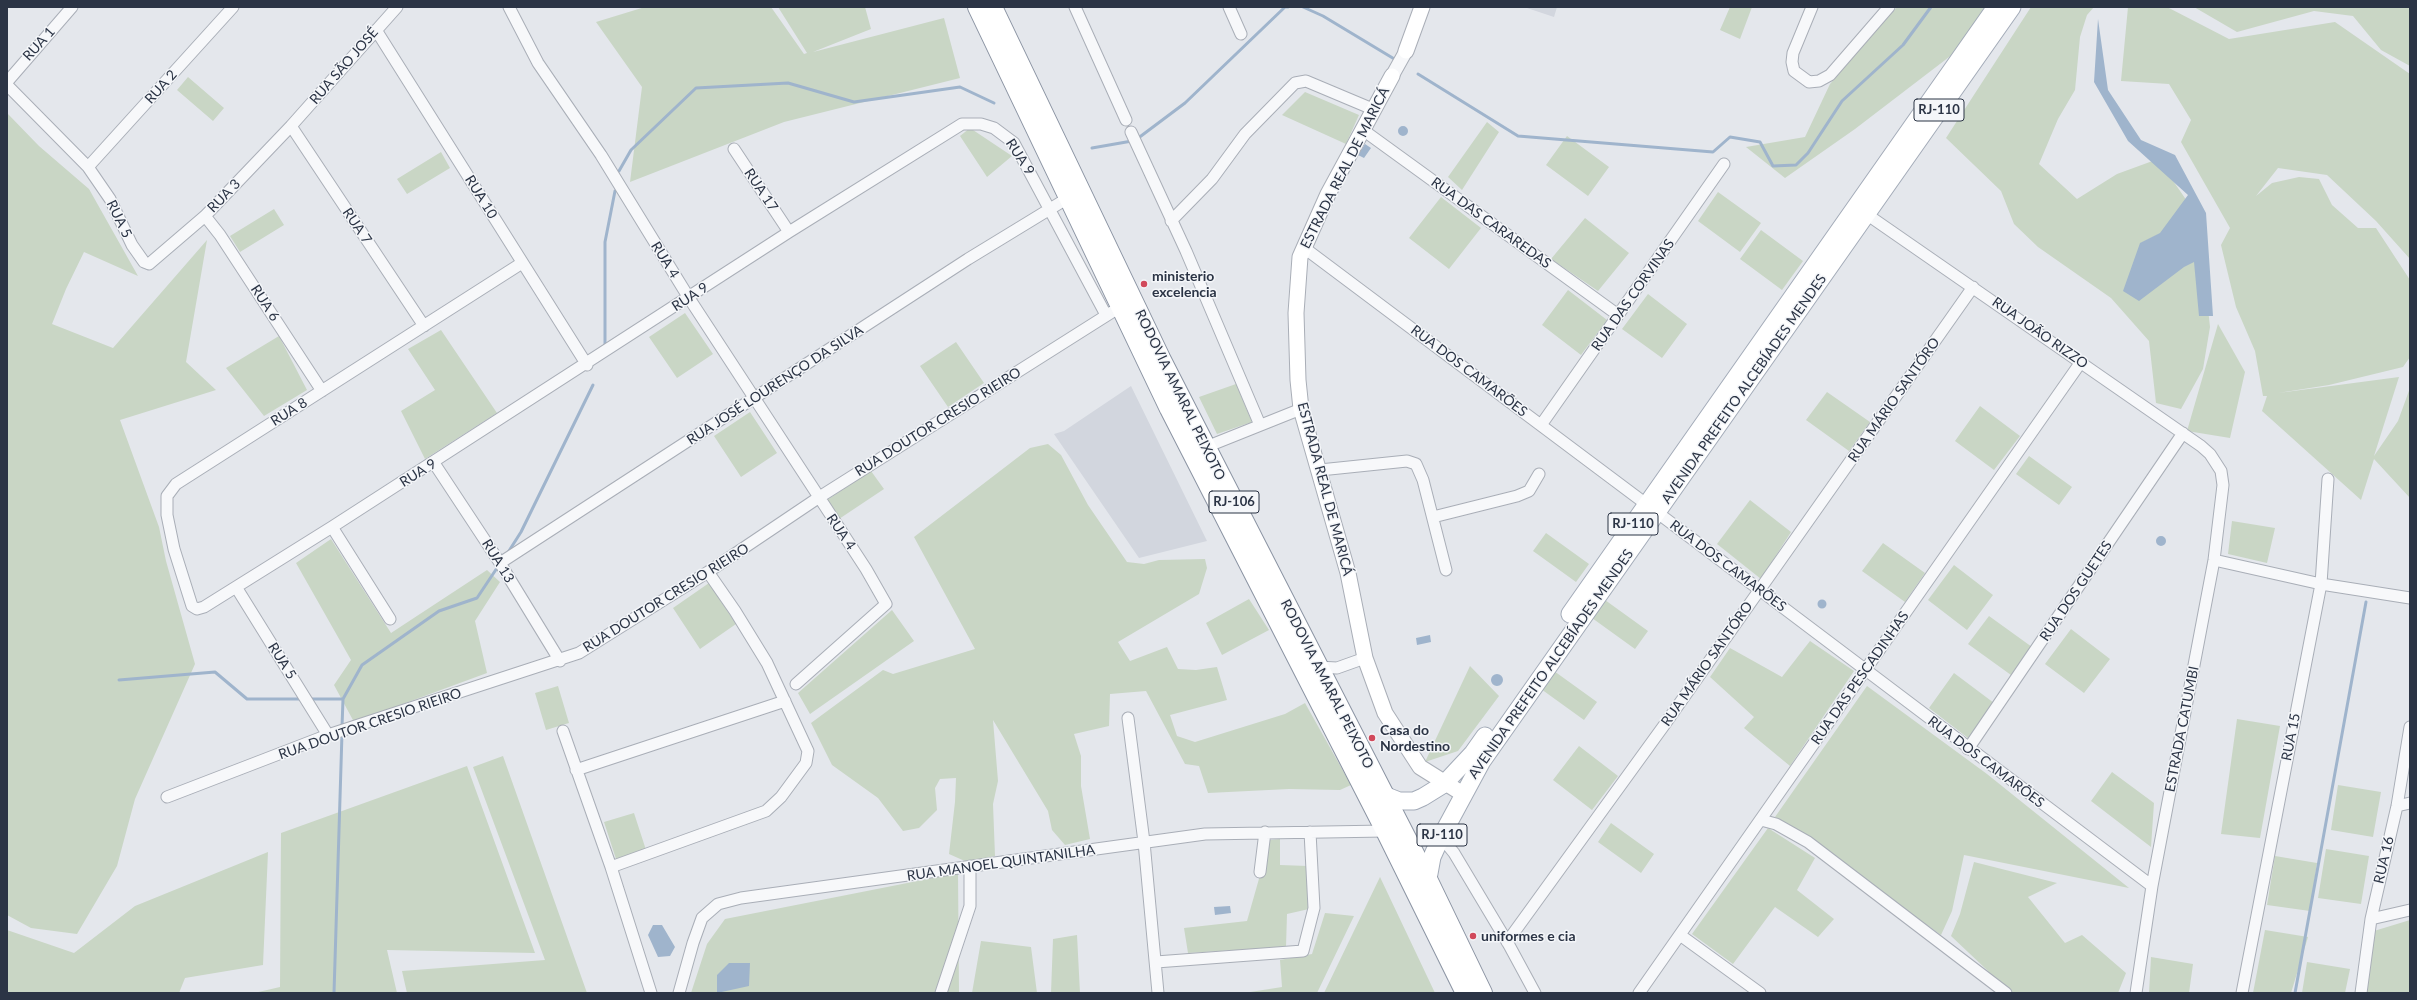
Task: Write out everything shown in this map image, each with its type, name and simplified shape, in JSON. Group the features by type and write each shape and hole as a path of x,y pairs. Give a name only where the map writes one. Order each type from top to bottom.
{"highway":[{"name":"RODOVIA AMARAL PEIXOTO","path":"976,7 1068,198 1113,311 1203,476 1385,831 1465,993"},
{"name":"RODOVIA AMARAL PEIXOTO","path":"993,7 1206,447 1428,879 1483,993"}],"main road":[{"name":"ESTRADA REAL DE MARICÁ","path":"1406,51 1422,7"},
{"name":"AVENIDA PREFEITO ALCEBÍADES MENDES","path":"1428,879 1432,857 1492,736 1861,210 1996,7"},
{"name":"AVENIDA PREFEITO ALCEBÍADES MENDES","path":"1861,210 2012,7"},
{"name":"ESTRADA REAL DE MARICÁ","path":"1392,76 1375,110 1328,194 1303,247 1298,269 1296,313 1297,372 1301,410 1320,470 1348,573 1365,658 1386,713 1420,767 1444,784 1462,794"},
{"name":"AVENIDA PREFEITO ALCEBÍADES MENDES","path":"1384,795 1399,801 1414,801 1444,784 1473,753 1492,736"}],"street":[{"name":"RUA 1","path":"7,82 72,7"},
{"name":"RUA 2","path":"88,167 233,7"},
{"name":"RUA SÃO JOSÉ","path":"291,126 397,7"},
{"name":"RUA 4","path":"509,7 538,63 601,155 689,298 818,498 866,569 886,604 796,684"},
{"path":"1075,7 1126,120"},
{"path":"1229,7 1241,34"},
{"path":"1812,7 1793,53 1794,71 1809,82 1819,81 1830,75 1889,7"},
{"name":"RUA 10","path":"376,30 587,365"},
{"name":"ESTRADA REAL DE MARICÁ","path":"1392,76 1406,51"},
{"path":"1171,221 1212,179 1245,134 1295,83 1306,81 1375,110"},
{"path":"7,85 88,167"},
{"name":"RUA 9","path":"204,607 587,365 789,232 955,127 970,122 994,128 1008,136 1113,311"},
{"name":"RUA 3","path":"153,262 205,216 291,126"},
{"name":"RUA 7","path":"291,126 424,326"},
{"name":"RUA DAS CARAREDAS","path":"1363,130 1618,315"},
{"path":"1131,132 1260,425"},
{"name":"RUA 17","path":"734,149 789,232"},
{"name":"RUA DAS CORVINAS","path":"1541,425 1724,164"},
{"name":"RUA 5","path":"88,167 110,199 132,245 141,259 146,264 153,262"},
{"name":"RUA JOSÉ LOURENÇO DA SILVA","path":"500,563 754,398 1068,198"},
{"name":"RUA JOÃO RIZZO","path":"1861,210 2183,433 2206,450 2218,465"},
{"name":"RUA 6","path":"205,216 220,235 322,391"},
{"name":"RUA DOS CAMARÕES","path":"1303,247 1652,508 1968,749 2152,886"},
{"name":"RUA 8","path":"204,607 195,608 190,602 167,515 167,496 176,484 522,263"},
{"name":"RUA MÁRIO SANTÓRO","path":"1507,942 1760,590 1973,287"},
{"name":"RUA DOUTOR CRESIO RIEIRO","path":"167,797 337,732 560,661 579,653 708,572 818,498 1113,311"},
{"name":"RUA DAS PESCADINHAS","path":"1639,993 2081,362"},
{"path":"1206,447 1301,410"},
{"name":"RUA DOS GUETES","path":"1968,749 2183,433"},
{"path":"1320,470 1413,462 1419,467 1446,570"},
{"name":"RUA 13","path":"434,463 500,563 560,661"},
{"name":"ESTRADA CATUMBI","path":"2137,991 2152,886 2214,560 2223,485 2218,465"},
{"path":"1433,517 1517,496 1529,491 1539,474"},
{"name":"RUA 15","path":"2242,993 2321,584 2328,479"},
{"path":"332,527 390,619"},
{"path":"2214,560 2321,584 2410,598"},
{"path":"611,867 766,812 775,805 802,771 806,763 808,751 785,701 750,633 708,572"},
{"name":"RUA 5","path":"236,588 337,732"},
{"path":"1322,674 1330,673 1337,668 1365,658"},
{"path":"576,770 785,701"},
{"path":"1128,718 1144,842 1158,993"},
{"name":"RUA 16","path":"2361,993 2371,919 2397,806 2410,727"},
{"path":"563,731 611,867 652,993"},
{"path":"2397,806 2410,803"},
{"path":"1761,820 1776,824 1808,842 2006,993"},
{"name":"RUA MANOEL QUINTANILHA","path":"680,993 698,927 702,918 718,904 804,888 885,879 1205,834 1385,831"},
{"path":"1260,872 1265,832"},
{"path":"1156,962 1303,951 1314,908 1310,832"},
{"path":"1441,837 1454,853 1507,942 1535,993"},
{"path":"941,993 970,906 970,866"},
{"path":"2371,919 2410,910"},
{"path":"1680,934 1760,993"}],"shaded area":[{"path":"1524,7 1557,7 1554,17"},
{"path":"1131,386 1207,541 1139,558 1054,434 1064,431"}],"green space":[{"path":"645,7 771,7 804,54 807,53 778,7 865,7 871,29 813,52 944,18 960,78 784,122 630,182 642,87 596,22"},
{"path":"1730,7 1752,7 1740,39 1720,30"},
{"path":"1897,7 1986,7 1953,54 1855,129 1785,178 1746,147 1805,137 1830,84"},
{"path":"2031,7 2094,7 2087,15 2080,37 2075,90 2058,119 2039,164 2077,199 2117,174 2158,159 2198,217 2210,327 2203,369 2181,409 2156,403 2149,341 2111,298 2038,247 2014,224 2001,191 1946,138"},
{"path":"2128,7 2167,7 2229,39 2335,22 2410,74 2410,259 2376,221 2327,175 2278,168 2256,196 2272,183 2299,177 2319,179 2332,205 2358,228 2376,228 2410,280 2410,357 2403,367 2329,385 2278,393 2399,377 2374,456 2398,421 2410,388 2410,498 2374,459 2361,500 2262,411 2267,396 2263,396 2255,351 2236,307 2221,245 2230,228 2181,142 2191,120 2169,84 2121,81"},
{"path":"2194,7 2410,7 2410,66 2381,50 2353,16 2314,11 2237,32"},
{"path":"188,77 224,108 213,121 177,90"},
{"path":"1305,92 1359,115 1346,144 1282,115"},
{"path":"7,113 39,146 89,189 138,276 84,252 66,289 52,324 113,348 207,240 186,362 216,390 120,420 159,527 166,561 195,664 135,799 117,866 77,934 31,928 7,915"},
{"path":"1487,122 1499,132 1462,190 1448,177"},
{"path":"970,128 1012,156 987,177 960,136"},
{"path":"1567,136 1609,167 1588,196 1546,165"},
{"path":"441,152 450,168 407,194 397,179"},
{"path":"1718,192 1761,223 1740,252 1698,221"},
{"path":"1441,197 1481,228 1449,269 1409,238"},
{"path":"274,209 284,225 240,252 230,236"},
{"path":"1585,218 1629,253 1598,291 1551,259"},
{"path":"1761,230 1803,261 1782,290 1740,259"},
{"path":"1568,290 1607,320 1581,355 1542,325"},
{"path":"1648,294 1687,324 1662,358 1622,329"},
{"path":"685,313 713,354 677,378 649,337"},
{"path":"2218,324 2245,372 2230,438 2187,431"},
{"path":"441,330 497,413 425,459 401,411 435,390 408,349"},
{"path":"279,336 307,390 264,416 226,368"},
{"path":"956,342 984,383 948,407 920,366"},
{"path":"1236,384 1252,422 1217,434 1199,397"},
{"path":"1827,392 1870,422 1849,451 1806,420"},
{"path":"1980,406 2020,436 1994,470 1955,441"},
{"path":"750,412 777,453 741,477 714,436"},
{"path":"1048,444 1061,455 1088,505 1127,562 1144,564 1159,560 1205,559 1207,568 1199,594 1118,642 1130,661 1167,647 1178,669 1196,670 1217,667 1227,700 1170,715 1177,736 1195,742 1285,714 1305,703 1351,785 1340,790 1289,789 1208,793 1199,766 1185,764 1146,691 1110,694 1109,726 1074,734 1081,756 1081,786 1090,839 1065,845 1052,830 1048,811 993,720 998,781 993,804 995,856 967,862 949,854 955,802 956,778 940,779 935,788 937,810 919,828 903,831 878,798 832,765 811,723 883,670 893,674 975,649 914,537 1030,448"},
{"path":"2029,456 2072,487 2059,505 2016,474"},
{"path":"871,471 884,489 839,519 827,500"},
{"path":"1750,500 1791,532 1761,579 1717,544"},
{"path":"2232,521 2275,528 2267,563 2228,554"},
{"path":"1546,533 1589,564 1576,582 1533,551"},
{"path":"331,539 391,633 487,570 500,582 475,621 487,673 354,722 334,685 351,660 296,563"},
{"path":"1883,543 1925,573 1905,602 1862,571"},
{"path":"1954,565 1993,595 1967,630 1928,600"},
{"path":"709,583 736,624 700,649 673,608"},
{"path":"1249,599 1269,630 1222,655 1206,623"},
{"path":"1605,600 1648,631 1635,649 1592,618"},
{"path":"892,610 914,641 810,714 798,693"},
{"path":"1989,616 2032,647 2011,675 1968,644"},
{"path":"2071,629 2110,659 2084,693 2045,664"},
{"path":"1810,641 1854,671 1790,766 1744,728 1754,717 1710,677 1730,648 1782,677"},
{"path":"1470,666 1499,696 1458,751 1425,762"},
{"path":"1554,671 1597,702 1584,720 1541,689"},
{"path":"1954,673 1994,703 1968,738 1929,708"},
{"path":"558,686 569,723 546,730 535,693"},
{"path":"1867,686 1987,774 2129,888 1964,855 1952,911 1941,935 1775,817"},
{"path":"2237,719 2280,726 2260,838 2221,834"},
{"path":"1579,746 1618,776 1592,810 1553,780"},
{"path":"503,756 587,993 407,993 402,971 545,960 473,767"},
{"path":"467,766 535,953 387,950 397,993 254,993 280,987 281,833"},
{"path":"2112,772 2154,803 2151,847 2091,801"},
{"path":"2338,785 2381,792 2373,837 2331,830"},
{"path":"634,813 646,850 616,859 604,822"},
{"path":"1611,823 1654,854 1641,873 1598,842"},
{"path":"1768,828 1815,858 1797,890 1834,919 1818,937 1775,907 1733,964 1692,934"},
{"path":"1280,839 1280,865 1308,866 1309,909 1287,914 1286,947 1188,953 1184,928 1247,921 1270,840"},
{"path":"2326,849 2369,856 2361,904 2318,898"},
{"path":"268,852 263,965 185,978 179,993 7,993 7,930 74,953 135,906"},
{"path":"2275,856 2317,863 2310,911 2267,905"},
{"path":"1974,862 2057,883 2028,897 2065,943 2082,935 2126,973 2118,993 2003,993 1987,970 1951,936 1960,914"},
{"path":"958,873 959,993 691,993 707,944 725,919"},
{"path":"1380,877 1435,993 1324,993"},
{"path":"1325,913 1354,916 1317,993 1244,993 1282,987 1280,960 1312,954"},
{"path":"2410,920 2410,993 2366,993 2374,931"},
{"path":"2265,930 2308,937 2291,993 2253,993"},
{"path":"1077,935 1080,993 1051,993 1053,939"},
{"path":"981,941 1031,947 1037,993 972,993"},
{"path":"2151,957 2193,964 2189,993 2149,993"},
{"path":"2307,962 2350,969 2345,993 2302,993"}],"water":[{"path":"2098,19 2108,90 2141,140 2175,155 2206,213 2213,316 2199,316 2194,262 2184,267 2139,301 2123,291 2140,243 2160,233 2188,195 2128,141 2094,82"},
{"path":"1401,126 1405,126 1407,127 1407,135 1401,136 1398,133 1398,129"},
{"path":"1365,144 1371,148 1364,158 1358,155"},
{"path":"2161,536 2166,541 2161,546 2156,541"},
{"path":"1822,599 1827,604 1822,609 1817,604"},
{"path":"1430,635 1431,642 1417,645 1416,638"},
{"path":"1497,674 1501,676 1503,680 1501,684 1497,686 1493,684 1491,680 1493,676"},
{"path":"1230,906 1231,913 1215,915 1214,907"},
{"path":"653,925 662,925 675,947 670,956 658,957 648,935"},
{"path":"729,963 750,963 749,986 717,993 717,975"}],"waterway":[{"path":"1137,139 1185,103 1285,7 1288,7"},
{"path":"1303,7 1323,16 1396,60"},
{"path":"1418,74 1518,136 1713,152 1730,137 1760,142 1773,166 1796,165 1808,153 1842,101 1903,45 1931,7"},
{"path":"619,171 631,150 696,88 788,83 854,102 960,87 994,103"},
{"path":"1092,148 1132,141"},
{"path":"605,348 605,242 615,191"},
{"path":"507,554 521,532 593,385"},
{"path":"310,699 343,699 362,665 439,611 477,598 499,565"},
{"path":"2295,993 2366,602"},
{"path":"119,680 215,672 247,699 302,699"},
{"path":"342,727 343,699"},
{"path":"334,993 342,733"}],"place":[{"name":"ministerio excelencia","path":"1144,284"},
{"name":"Casa do Nordestino","path":"1372,738"},
{"name":"uniformes e cia","path":"1473,936"}]}
